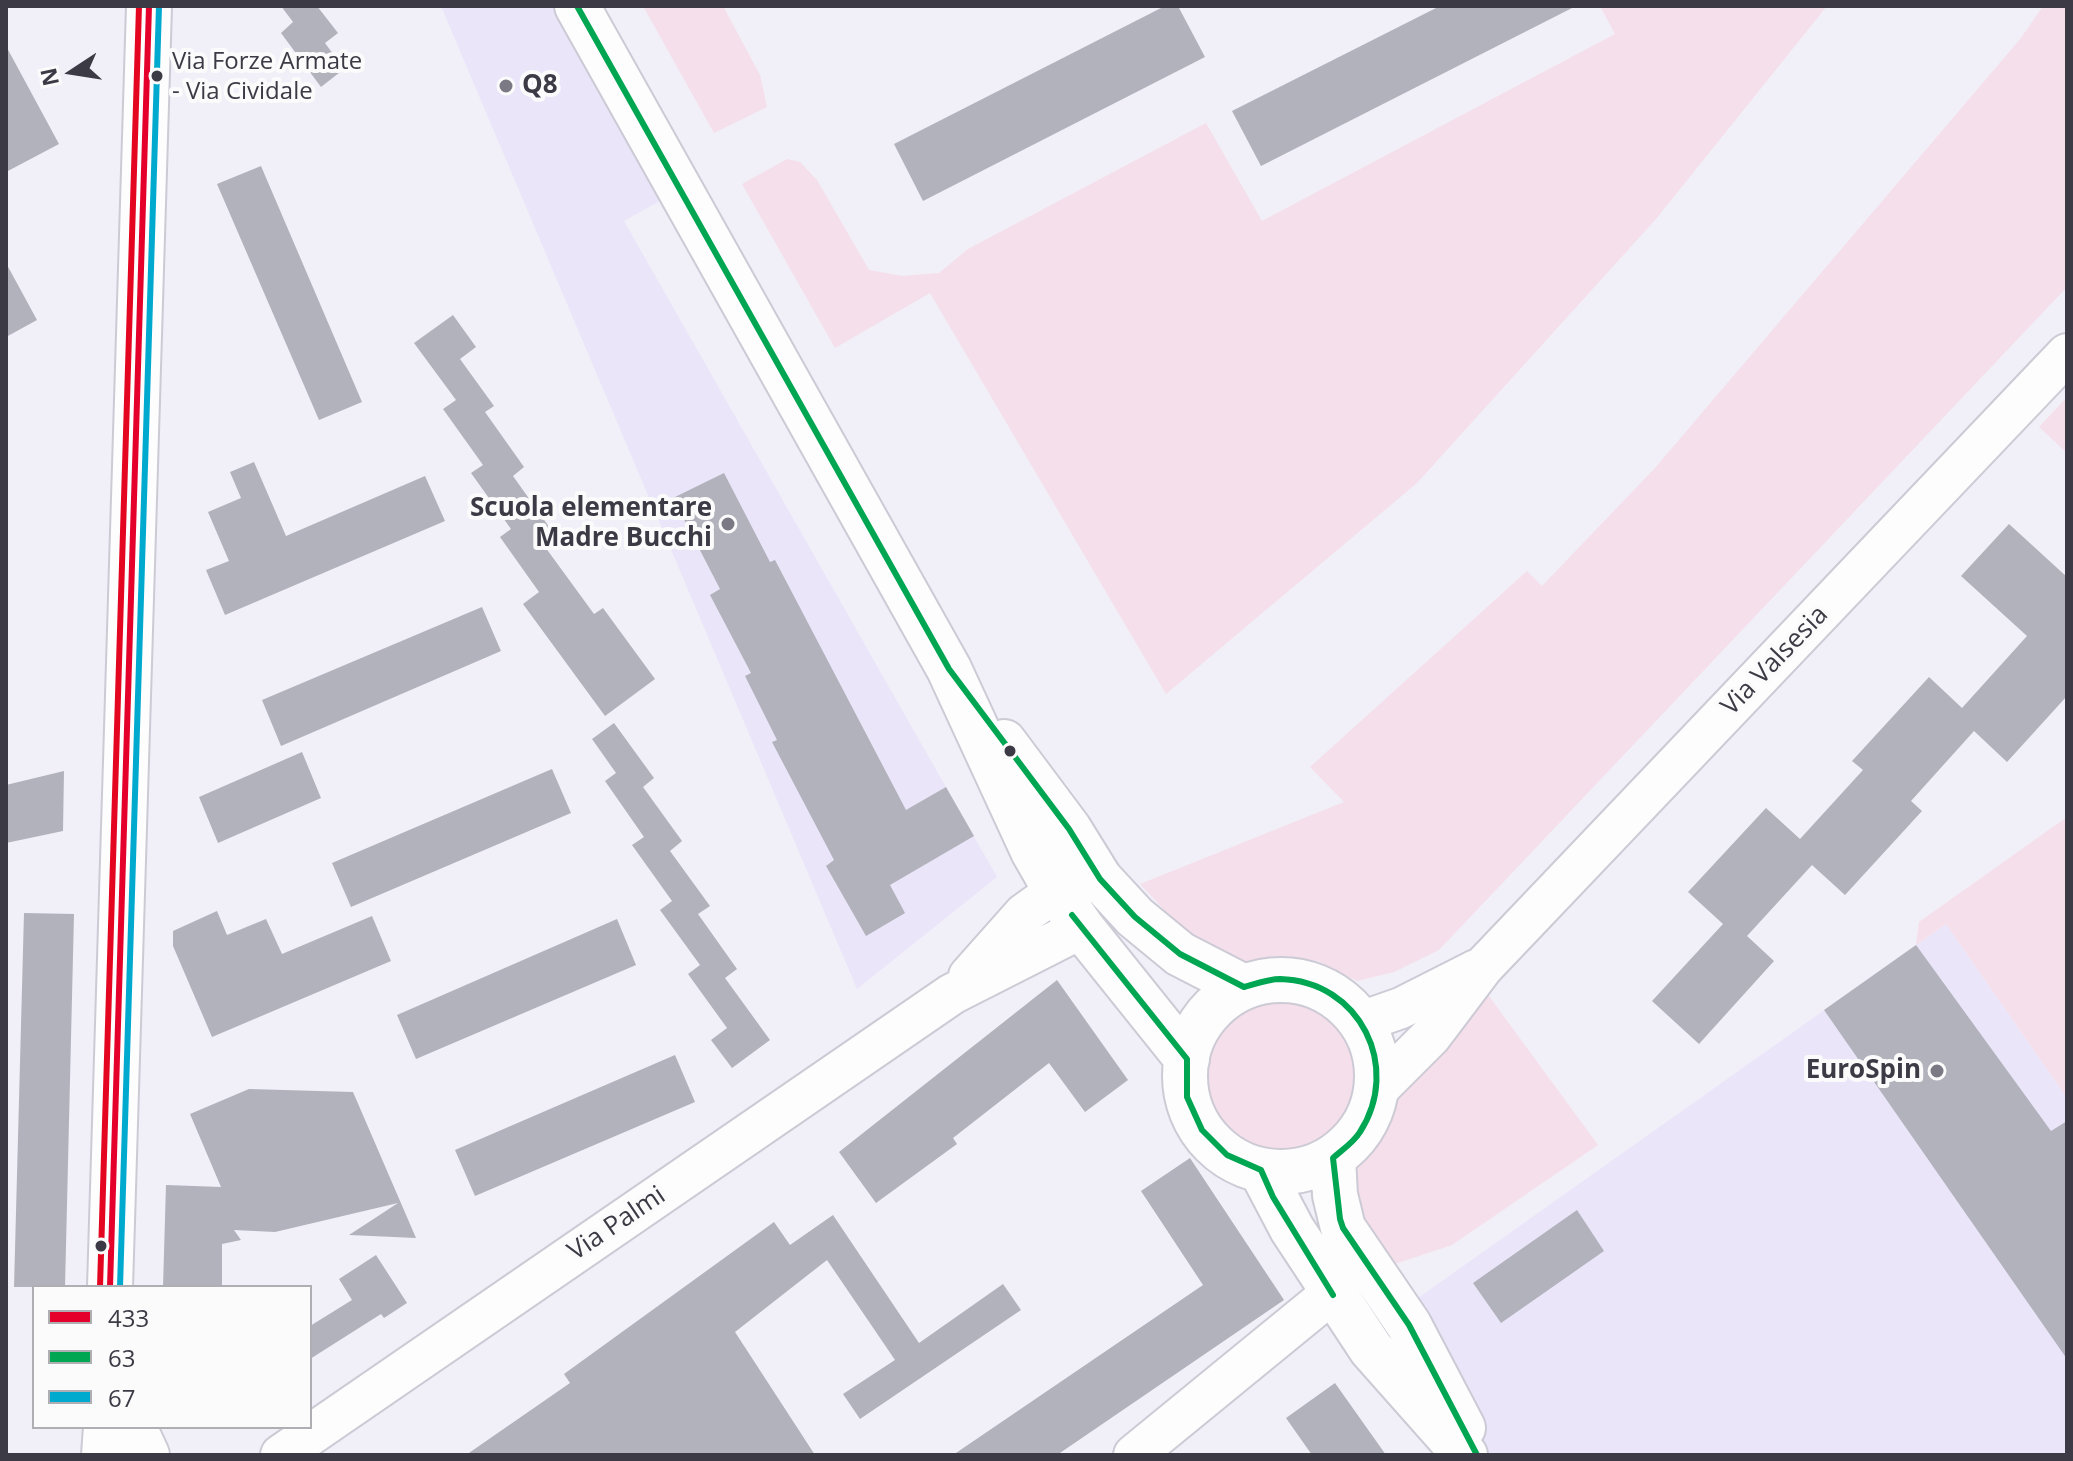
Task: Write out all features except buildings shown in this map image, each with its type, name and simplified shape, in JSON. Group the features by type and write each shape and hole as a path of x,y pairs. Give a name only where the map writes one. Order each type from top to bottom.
{"street":[{"path":"110,1285 149,6"},
{"path":"577,6 949,669 1033,851 1056,891 1187,1059"},
{"name":"Via Valsesia","path":"1377,1090 1431,1036 1483,967 2067,354"},
{"path":"949,669 1069,829 1100,879 1135,917 1180,954 1244,987"},
{"name":"Via Palmi","path":"952,994 1024,914 1056,891 1100,879"},
{"name":"Via Palmi","path":"281,1455 952,994 1082,928"},
{"name":"Via Valsesia","path":"1361,1022 1401,1008 1483,967"},
{"path":"1279,979 1314,985 1336,996 1361,1022 1375,1055 1377,1090 1365,1125 1350,1144 1333,1158 1299,1171 1275,1173 1230,1158 1203,1133 1188,1101 1185,1076 1187,1059 1196,1030 1210,1011 1228,995 1244,987 1279,979"},
{"path":"1333,1158 1335,1195 1343,1228 1409,1325 1477,1455"},
{"path":"1261,1170 1279,1207 1371,1349 1465,1455"},
{"path":"1147,1451 1332,1293"},
{"path":"104,1455 106,1429"},
{"path":"135,1429 147,1455"}],"shaded area":[{"name":"Scuola elementare Madre Bucchi","path":"441,6 569,6 672,194 624,221 997,877 857,989"},
{"path":"643,6 723,6 760,75 767,107 714,133"},
{"path":"1600,6 1827,6 1656,219 1417,483 1166,694 930,293 835,348 742,184 787,159 800,162 817,180 869,270 902,276 939,273 968,249 1206,123 1262,221 1615,34"},
{"path":"2043,6 2067,6 2067,287 1439,950 1394,972 1357,981 1318,961 1279,957 1236,963 1197,945 1140,884 1344,802 1310,767 1527,571 1542,586 1655,468 2021,38"},
{"path":"2067,397 2067,453 2039,427"},
{"path":"2067,817 2067,1098 1946,924 1916,945 1919,922"},
{"path":"1946,924 2067,1098 2067,1455 1479,1455 1401,1310"},
{"path":"1486,992 1598,1145 1452,1245 1389,1266 1352,1211 1351,1176 1376,1146 1396,1098"},
{"path":"1282,994 1313,1000 1340,1017 1357,1044 1363,1075 1357,1106 1340,1133 1313,1150 1282,1156 1251,1150 1224,1133 1207,1106 1201,1075 1207,1044 1224,1017 1251,1000"}],"transit line":[{"path":"100,1285 139,6"},
{"name":"433","path":"110,1285 149,6"},
{"name":"67","path":"120,1285 159,6"},
{"name":"63","path":"577,6 949,669 1069,829 1100,879 1135,917 1180,954 1244,987 1276,979 1308,983 1332,995 1352,1011 1366,1032 1374,1056 1376,1081 1372,1107 1360,1132 1333,1158 1340,1219 1409,1325 1477,1455"},
{"name":"63","path":"1072,915 1187,1059 1187,1097 1202,1130 1227,1155 1261,1170 1273,1197 1333,1295"}],"place":[{"name":"Via Forze Armate - Via Cividale","path":"157,76"},
{"name":"Q8","path":"506,86"},
{"name":"Scuola elementare Madre Bucchi","path":"728,524"},
{"name":"EuroSpin","path":"1937,1071"}]}
